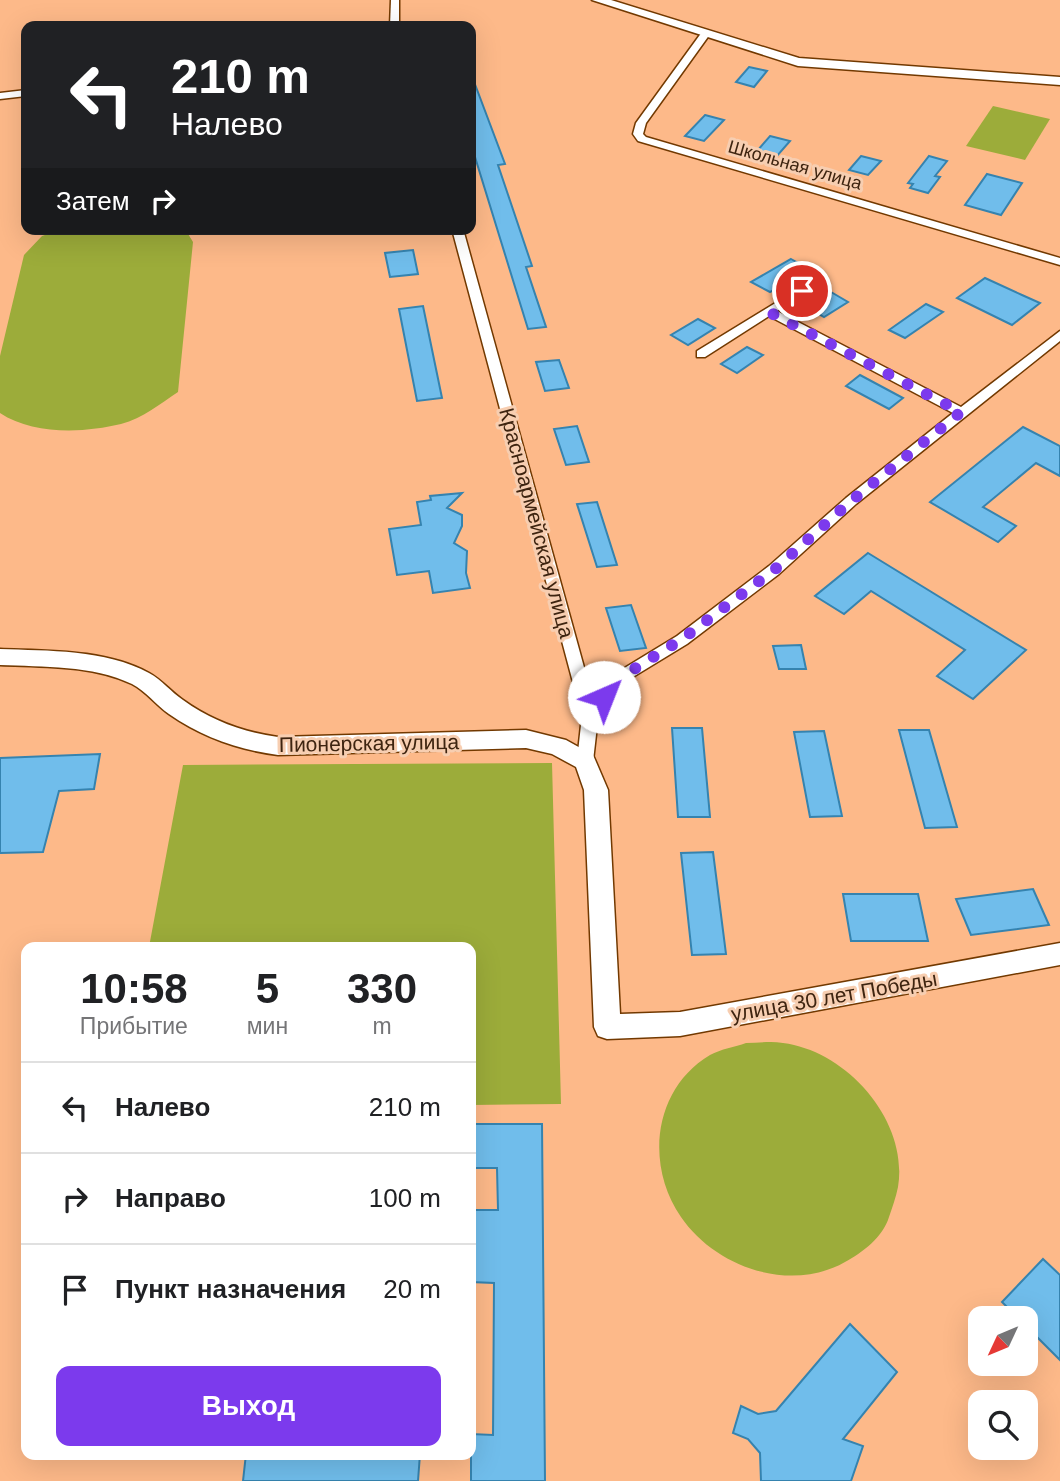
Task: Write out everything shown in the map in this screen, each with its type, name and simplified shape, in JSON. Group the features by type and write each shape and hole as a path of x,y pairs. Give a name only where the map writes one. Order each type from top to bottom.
{"main road":[{"path":"598,0 799,62 1060,81"},
{"name":"Пионерская улица","path":"0,657 80,663 114,669 141,679 188,716 221,733 257,743 290,746 526,739 558,746 585,761"},
{"name":"Красноармейская улица","path":"585,761 596,790 607,1027"},
{"name":"улица 30 лет Победы","path":"607,1027 680,1024 1060,954"}],"street":[{"path":"395,0 395,21"},
{"name":"Школьная улица","path":"705,34 641,123 638,134 642,139 1060,262"},
{"path":"0,96 21,94"},
{"name":"Красноармейская улица","path":"459,235 590,716 585,761"},
{"path":"701,354 818,280"},
{"path":"769,312 961,412"},
{"path":"590,716 618,679 682,639 774,570 851,501 1060,335"}],"green space":[{"path":"993,106 1050,119 1025,160 966,146"},
{"path":"189,235 193,242 178,392 137,418 121,424 91,429 43,429 0,413 0,356 24,255 42,236"},
{"path":"552,763 561,1104 476,1105 476,942 150,942 183,765"},
{"path":"746,1043 783,1043 807,1049 830,1060 869,1093 894,1138 899,1162 898,1187 886,1224 877,1238 865,1249 824,1271 779,1275 734,1262 696,1235 681,1217 662,1175 659,1152 661,1129 666,1107 676,1087 710,1055"}],"building":[{"path":"749,67 767,71 754,87 736,82"},
{"path":"476,87 505,164 498,165 532,266 526,267 546,327 528,329 476,160"},
{"path":"705,115 724,120 704,141 685,136"},
{"path":"770,136 790,141 777,156 757,151"},
{"path":"861,156 881,161 868,175 849,170"},
{"path":"929,156 947,161 935,176 940,177 928,193 910,188 913,184 908,183"},
{"path":"987,174 1022,183 1001,215 965,205"},
{"path":"413,250 418,274 390,277 385,253"},
{"path":"791,259 809,269 770,292 751,282"},
{"path":"985,278 1040,303 1012,325 957,298"},
{"path":"831,292 848,302 824,317 807,307"},
{"path":"926,304 943,312 905,338 889,330"},
{"path":"423,306 442,398 417,401 399,309"},
{"path":"698,319 715,328 688,345 671,335"},
{"path":"747,347 763,355 737,373 721,364"},
{"path":"559,360 569,388 545,391 536,362"},
{"path":"860,375 903,398 889,409 846,386"},
{"path":"577,426 589,462 566,465 554,429"},
{"path":"1023,427 1060,446 1060,476 1036,463 983,507 1016,526 998,542 930,502"},
{"path":"462,493 447,508 462,515 462,526 454,543 467,551 466,573 470,588 433,593 429,571 397,575 389,529 421,525 417,502 431,500 430,496"},
{"path":"597,502 617,565 597,567 577,504"},
{"path":"868,553 1026,650 973,699 937,676 965,650 871,591 844,614 815,596"},
{"path":"631,605 646,648 620,651 606,608"},
{"path":"801,645 806,669 779,669 773,646"},
{"path":"672,728 702,728 710,817 678,817"},
{"path":"899,730 929,730 957,827 925,828"},
{"path":"824,731 842,816 810,817 794,732"},
{"path":"100,754 94,789 59,791 43,852 0,853 0,758"},
{"path":"713,852 726,954 692,955 681,853"},
{"path":"1033,889 1049,925 971,935 956,899"},
{"path":"843,894 918,894 928,941 851,941"},
{"path":"476,1124 542,1124 545,1481 471,1481 471,1460 476,1460 476,1434 493,1435 494,1283 476,1282 476,1210 498,1210 497,1168 476,1168"},
{"path":"1043,1259 1060,1275 1060,1360 1038,1338 1038,1306 1006,1306 1002,1302"},
{"path":"850,1324 897,1372 843,1439 863,1446 851,1481 761,1481 760,1453 748,1439 733,1433 741,1406 758,1414 776,1411"},
{"path":"245,1460 420,1460 418,1481 243,1481"}],"route":[{"path":"604,697 618,679 682,639 774,570 851,501 961,412 769,312 802,291"}]}
